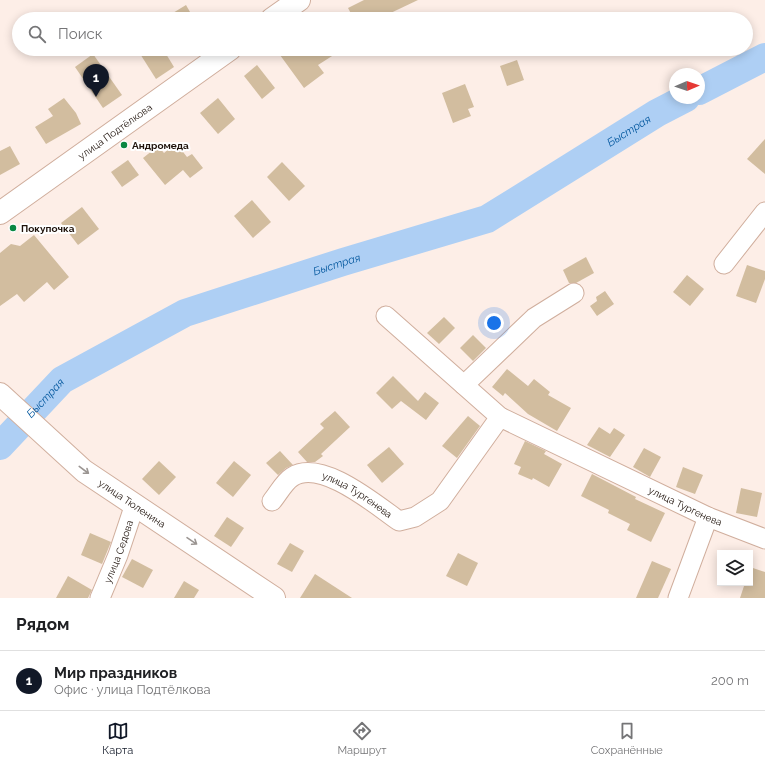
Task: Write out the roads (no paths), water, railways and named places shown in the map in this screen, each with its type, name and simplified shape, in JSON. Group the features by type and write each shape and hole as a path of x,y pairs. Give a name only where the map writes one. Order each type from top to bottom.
{"street":[{"path":"282,12 299,0"},
{"name":"улица Подтёлкова","path":"0,213 220,56"},
{"path":"724,264 765,212"},
{"path":"464,385 534,318 574,292"},
{"name":"улица Тургенева","path":"386,316 500,417 708,517 765,539"},
{"name":"улица Тюленина","path":"3,397 84,471 274,598"},
{"name":"улица Тургенева","path":"272,500 292,477 319,472 343,482 399,521 414,517 440,501 500,417"},
{"name":"улица Седова","path":"100,598 118,555 135,504"},
{"path":"678,598 708,517"}],"waterway":[{"name":"Быстрая","path":"705,88 765,57"},
{"name":"Быстрая","path":"0,446 62,380 185,313 343,262 487,219 657,113 674,104"}],"place":[{"name":"Мир праздников","path":"96,97"},
{"name":"Андромеда","path":"124,145"},
{"name":"Покупочка","path":"13,228"}]}
